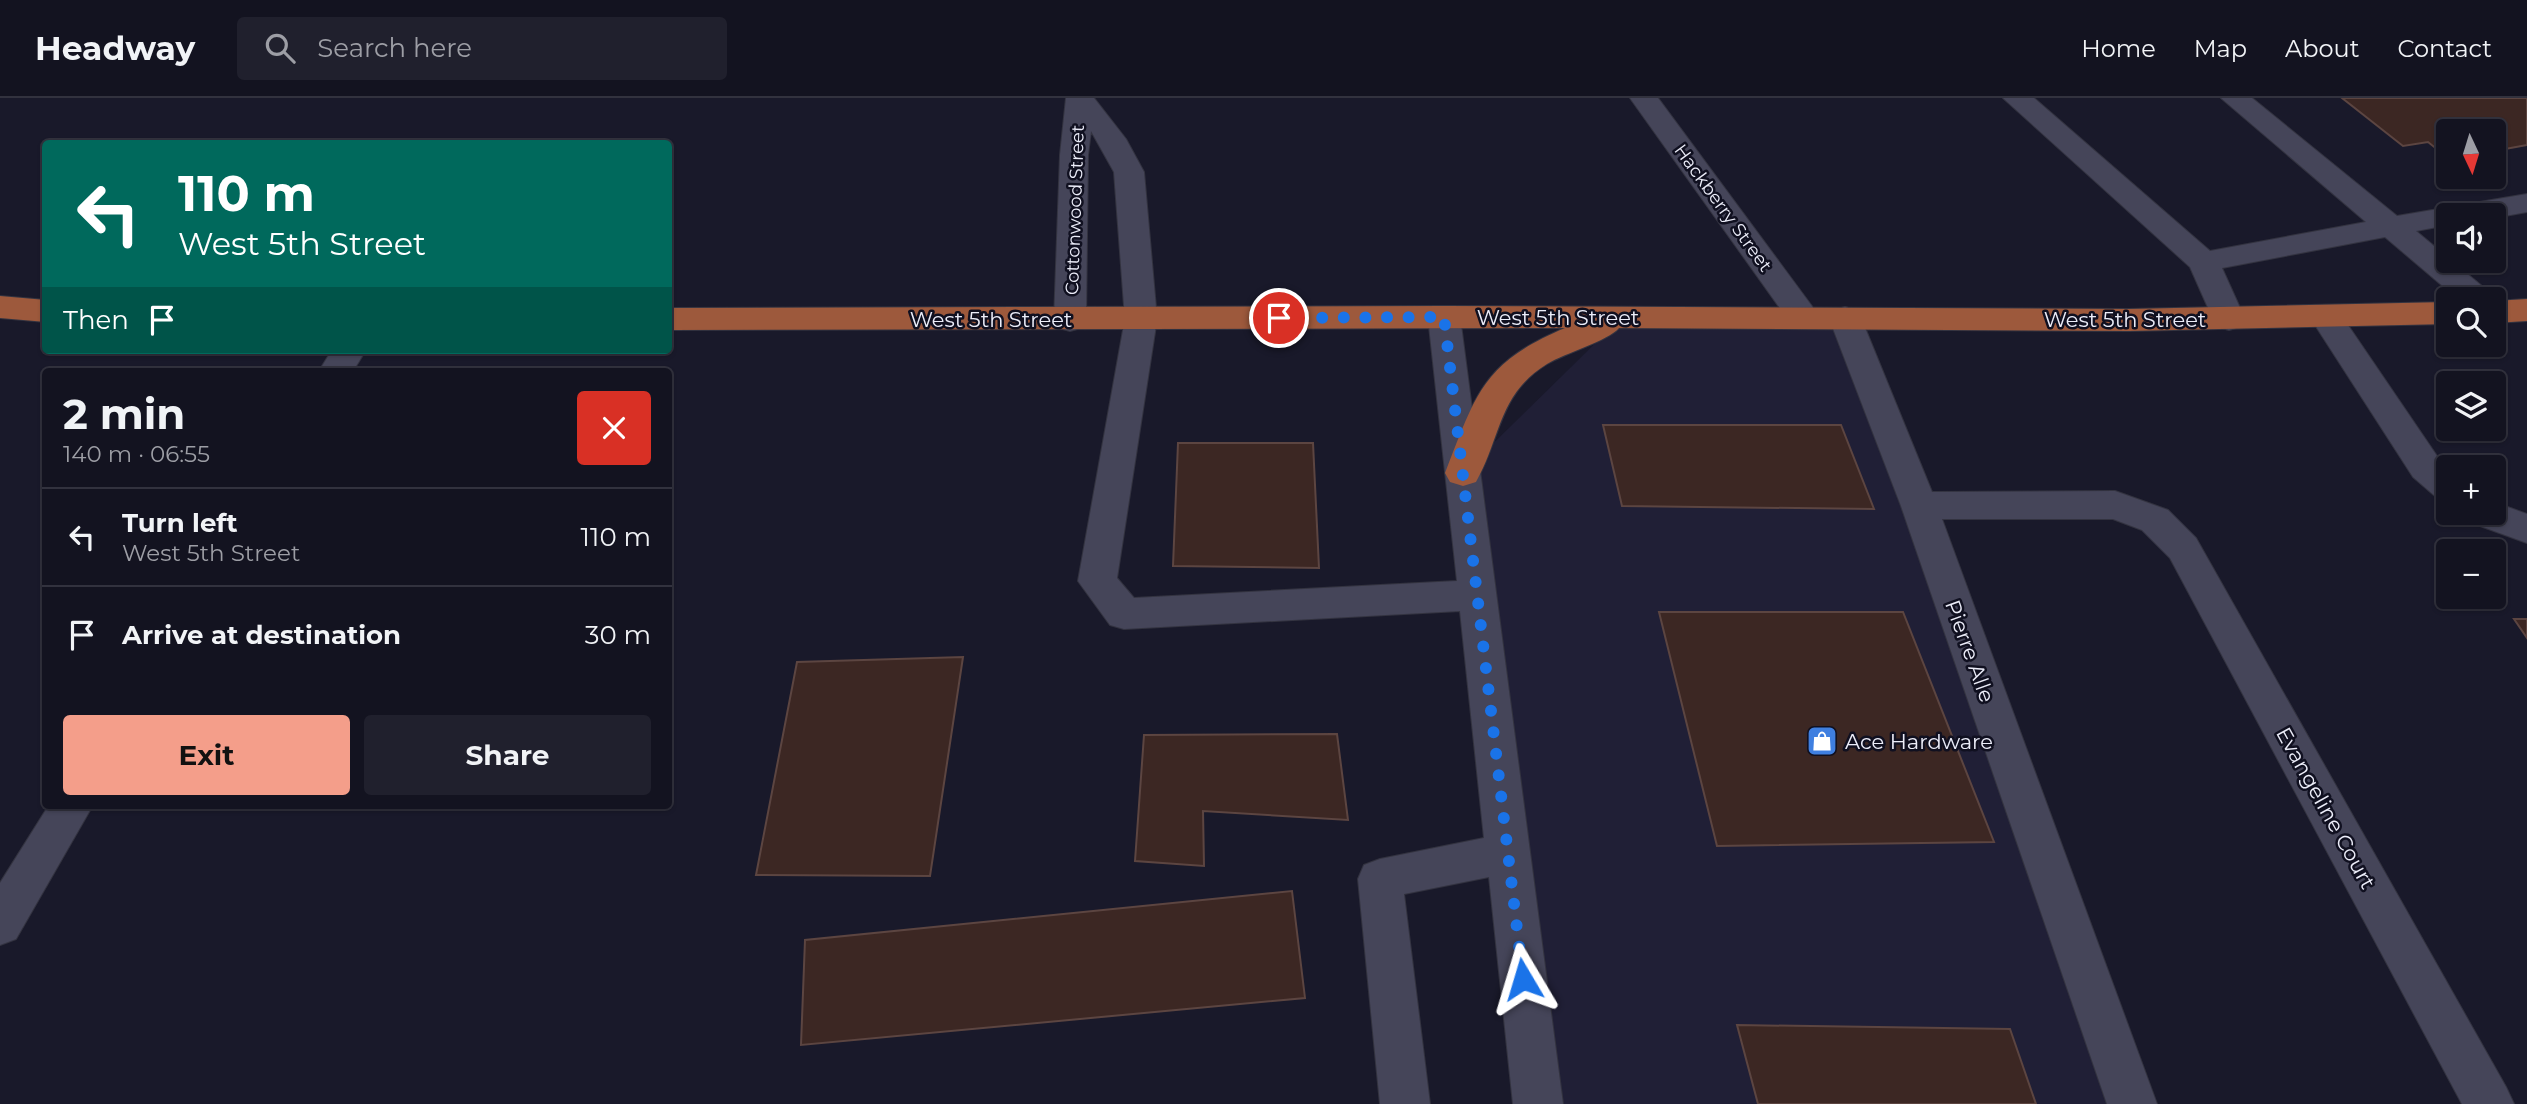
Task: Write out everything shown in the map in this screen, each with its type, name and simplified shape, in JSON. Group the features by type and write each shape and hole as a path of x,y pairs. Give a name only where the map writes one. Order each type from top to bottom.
{"main road":[{"path":"0,307 42,311"},
{"path":"2506,311 2527,310"},
{"name":"West 5th Street","path":"672,319 2230,319 2436,313"},
{"path":"1463,472 1487,410 1504,382 1525,362 1560,343 1621,318"}],"street":[{"name":"Hackberry Street","path":"1644,98 1803,317"},
{"path":"2017,98 2204,262 2230,319"},
{"path":"2235,98 2463,287"},
{"name":"Cottonwood Street","path":"1080,99 1112,139 1129,172 1141,319 1097,581 1124,614 1478,596"},
{"name":"Cottonwood Street","path":"1070,320 1074,155 1080,99"},
{"path":"2506,206 2527,203"},
{"path":"2204,262 2436,218"},
{"path":"1444,317 1538,1104"},
{"path":"2326,317 2426,468 2436,477"},
{"name":"Pierre Alle","path":"1845,318 1919,506 2132,1104"},
{"name":"Evangeline Court","path":"1919,506 2115,505 2155,520 2183,548 2489,1104"},
{"path":"2506,521 2527,529"},
{"path":"0,924 17,867 68,809"},
{"path":"1405,1104 1380,878 1508,853"}],"shaded area":[{"path":"1621,318 1845,318 2129,1104 1538,1104 1463,473"}],"building":[{"path":"2342,98 2527,98 2527,145 2506,149 2506,119 2436,119 2436,148 2428,142 2403,146"},
{"path":"1603,425 1841,425 1874,509 1622,506"},
{"path":"1178,443 1313,443 1319,568 1173,566"},
{"path":"1659,612 1903,612 1994,842 1717,846"},
{"path":"2514,619 2527,619 2527,638"},
{"path":"963,657 930,876 756,875 797,662"},
{"path":"1337,734 1348,820 1203,811 1204,866 1135,861 1144,735"},
{"path":"1292,891 1305,998 801,1045 805,940"},
{"path":"1737,1025 2010,1029 2036,1104 1758,1104"}],"place":[{"name":"Ace Hardware","path":"1822,741"}],"route":[{"path":"1279,318 1444,317 1523,979"}]}
